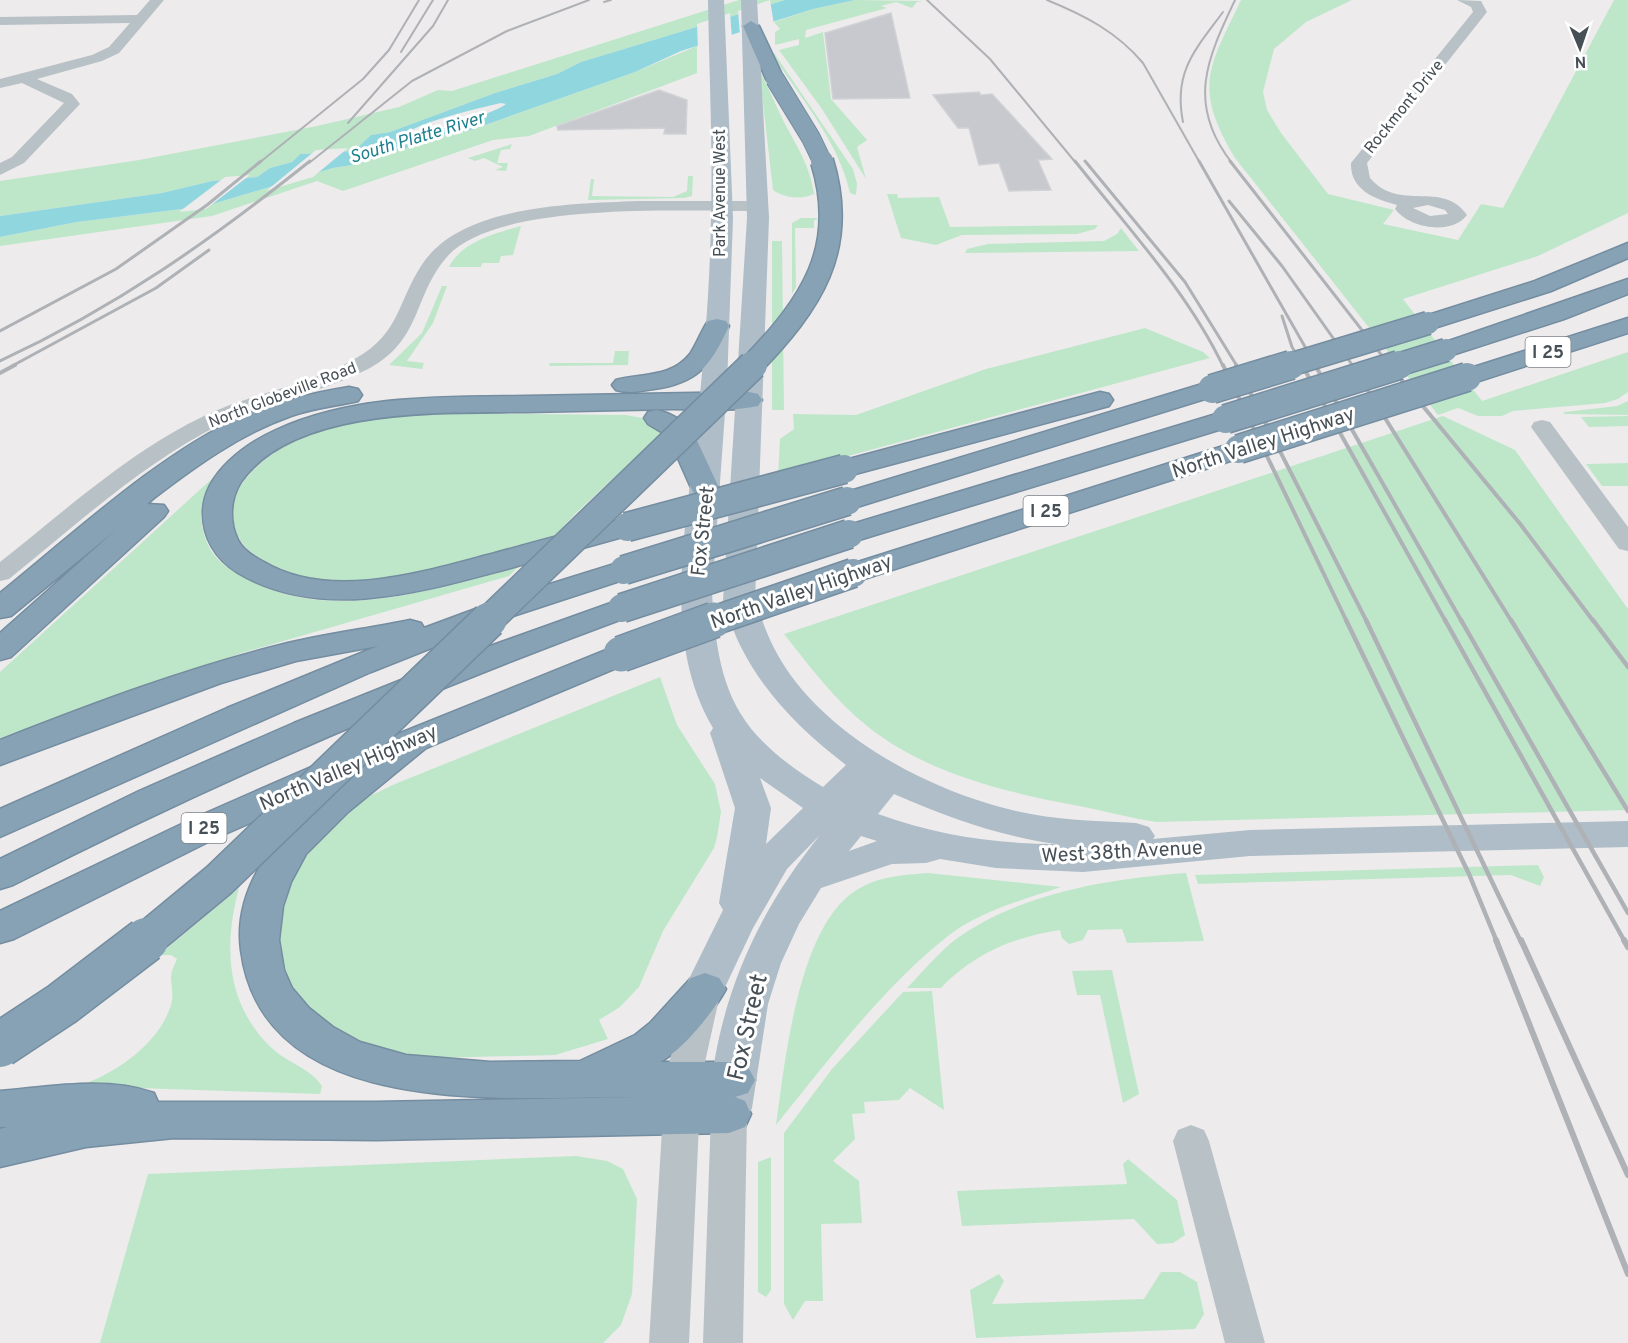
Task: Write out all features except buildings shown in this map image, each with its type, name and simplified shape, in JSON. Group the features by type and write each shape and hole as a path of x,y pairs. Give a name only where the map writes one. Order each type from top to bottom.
{"highway":[{"path":"0,1045 63,1004 177,917 256,846 742,376 788,327 805,303 825,259 831,239 832,201 820,157 762,71 751,26"},
{"path":"749,392 377,409 314,424 285,436 261,450 227,482 219,497 215,528 221,541 233,556 270,577 296,584 350,590 404,585 1128,393 1307,358 1428,323 1543,286 1628,250"},
{"path":"0,875 155,799 286,739 399,691 622,608 849,534 1446,350 1556,314 1628,286"},
{"name":"North Valley Highway","path":"0,928 203,829 560,677 621,654 788,593 1628,324"},
{"path":"605,387 654,381 688,370 703,355 717,326"},
{"path":"0,824 242,714 483,616 847,501 1207,379"},
{"path":"0,609 176,466 233,430 298,404 341,396 409,391 605,387 713,393"},
{"path":"0,650 208,462 235,442 266,425 309,409 366,396 409,391"},
{"path":"483,404 621,410 664,420 680,432 706,490"},
{"path":"0,753 130,703 282,655 483,616"},
{"path":"413,741 330,808 293,845 280,865 268,891 261,918 261,963 268,984 295,1022 317,1041 343,1055 373,1066 407,1074 448,1077 583,1079 682,1097"},
{"path":"583,1079 650,1047 665,1035 705,989"},
{"path":"0,1148 46,1135 133,1121 376,1121 682,1097 731,1097"},
{"path":"0,1109 92,1103 376,1121"}],"main road":[{"name":"Park Avenue West","path":"713,393 722,207 716,0"},
{"name":"Park Avenue West","path":"749,0 751,26 762,71 749,392"},
{"name":"Fox Street","path":"705,989 734,925 774,860 840,812 878,770 817,724 778,682 746,625 739,601 749,392"},
{"name":"Fox Street","path":"713,393 696,593 702,660 710,689 734,733 792,786 840,812"},
{"path":"710,689 753,808 734,925"},
{"name":"West 38th Avenue","path":"878,770 940,799 1015,823 1054,831 1246,843"},
{"name":"Fox Street","path":"731,1097 738,1043 756,978 786,912 809,878 840,812"},
{"name":"West 38th Avenue","path":"840,812 922,841 972,851 1083,858 1246,843 1628,834"},
{"path":"809,878 890,852 972,851"}],"street":[{"path":"0,84 98,58 114,50 157,0"},
{"name":"Rockmont Drive","path":"1407,203 1388,197 1361,180 1357,172 1359,163 1480,12 1476,4 1464,0"},
{"path":"0,21 139,20"},
{"path":"0,170 18,160 72,104 67,97 23,78"},
{"name":"North Globeville Road","path":"0,574 179,438 237,409 330,378 383,350 406,324 441,251 464,236 508,220 553,211 758,206"},
{"path":"1542,427 1624,533"},
{"name":"Fox Street","path":"669,1343 682,1097 705,989"},
{"name":"Fox Street","path":"723,1343 731,1097"},
{"path":"1191,1141 1245,1343"}],"green space":[{"path":"739,0 785,0 581,62 557,74 495,93 390,132 371,135 354,151 300,154 292,162 270,168 257,177 212,181 162,193 0,216 0,181 139,160 317,126 399,107 438,90 452,91"},
{"path":"855,0 923,1 917,2 912,8 896,2 881,6 887,8 806,30 805,38 823,32 831,99 867,140 857,147 866,179 822,109 779,50 799,45 799,39 775,45 775,32 780,29 774,22 813,9"},
{"path":"1241,0 1352,0 1306,22 1274,49 1263,92 1267,110 1281,133 1328,194 1394,210 1383,224 1458,240 1481,204 1503,208 1614,0 1628,0 1628,213 1538,256 1403,299 1482,401 1628,352 1628,392 1618,399 1605,403 1513,411 1502,416 1478,416 1458,408 1438,415 1235,158 1222,134 1210,95 1210,78 1220,44"},
{"path":"697,46 697,73 529,136 493,140 343,191 317,181 212,216 0,246 0,237 77,222 206,206 333,168 358,164 448,134 468,131 635,72"},
{"path":"774,53 853,169 857,184 856,195 850,193 845,174 828,138 772,54"},
{"path":"759,69 803,158 814,194 793,197 773,190"},
{"path":"512,144 510,149 501,150 497,163 508,163 506,171 495,170 503,167 484,158 475,161 468,158"},
{"path":"688,176 693,176 692,196 684,198 588,200 591,179 594,179 592,196 673,197 687,191"},
{"path":"887,194 897,194 898,198 939,197 950,227 1098,225 1095,229 1077,234 962,235 936,245 901,238"},
{"path":"801,218 817,218 817,220 814,220 814,228 795,228 796,287 792,294 792,223"},
{"path":"521,226 513,255 501,256 499,263 482,263 481,267 449,267 455,258 470,245 490,235"},
{"path":"1121,228 1139,251 965,253 967,249 988,244 1104,241 1117,234"},
{"path":"772,241 782,241 784,410 772,410"},
{"path":"442,286 447,286 433,323 407,361 424,363 422,369 389,365 422,333"},
{"path":"1145,328 1203,352 1210,358 778,475 780,439 794,429 793,414 856,415 986,369"},
{"path":"615,351 629,351 628,365 549,366 550,363 613,363"},
{"path":"1628,401 1628,415 1563,414 1617,406"},
{"path":"417,413 626,415 642,418 666,429 554,536 532,546 428,571 366,580 335,581 305,577 277,568 252,553 244,545 235,525 233,503 243,483 267,458 286,445 327,428 372,418"},
{"path":"1443,416 1515,450 1628,609 1628,810 1156,822 1137,819 995,787 941,769 915,757 890,743 855,716 823,682 784,634"},
{"path":"1628,416 1628,426 1589,427 1581,417"},
{"path":"1628,463 1628,486 1602,486 1586,464"},
{"path":"227,465 204,503 202,523 209,547 215,557 233,571 276,591 310,599 345,601 381,598 452,584 520,565 509,576 245,652 136,688 0,739 0,672"},
{"path":"660,677 677,725 715,784 721,812 714,848 663,931 639,987 620,1007 599,1020 608,1039 555,1055 434,1058 378,1052 344,1039 301,1003 286,978 278,953 278,925 282,901 292,876 328,827 353,804 395,784"},
{"path":"1538,865 1544,877 1540,886 1511,875 1198,884 1195,875"},
{"path":"928,873 1061,887 988,913 960,927 924,956 879,1001 776,1125 784,1066 798,996 808,962 821,932 838,907 858,889 883,879"},
{"path":"1186,873 1204,941 1127,943 1122,929 1088,930 1083,940 1069,944 1062,938 1060,930 1026,937 995,949 953,976 941,988 907,988 952,942 984,922 1011,909 1068,890 1097,884"},
{"path":"239,888 231,932 230,954 238,995 246,1015 258,1033 274,1050 306,1070 317,1080 322,1086 320,1094 78,1086 121,1065 146,1045 157,1032 171,1005 171,975 177,959 171,955 159,955"},
{"path":"1112,970 1139,1094 1123,1103 1100,995 1077,995 1072,971"},
{"path":"932,991 944,1110 910,1088 899,1100 864,1102 865,1113 852,1114 855,1139 833,1161 859,1181 862,1223 821,1224 823,1301 805,1301 793,1320 784,1304 784,1133 832,1069 903,992"},
{"path":"576,1156 607,1161 623,1169 637,1199 632,1294 621,1325 603,1343 100,1343 148,1174"},
{"path":"771,1157 771,1290 766,1297 758,1292 758,1162"},
{"path":"1128,1159 1177,1200 1185,1235 1173,1243 1157,1244 1134,1219 962,1226 957,1191 1127,1184 1123,1164"},
{"path":"1161,1272 1180,1272 1197,1282 1204,1314 1195,1329 976,1338 970,1290 999,1274 1004,1281 992,1304 1144,1299"}],"water":[{"name":"South Platte River","path":"785,0 855,0 813,9 681,51 635,72 468,131 448,134 358,164 333,168 206,206 77,222 0,237 0,216 162,193 212,181 257,177 270,168 292,162 300,154 354,151 371,135 390,132 495,93 557,74 581,62","holes":["501,103 506,104 455,125 423,134 403,136 434,121"]}],"pier":[{"path":"770,0 774,25 740,36 738,11"},
{"path":"730,13 732,38 698,49 697,24"},
{"path":"348,148 313,177 266,191 316,150"},
{"path":"250,175 206,209 179,212 225,177"}],"railway":[{"path":"259,163 363,79 389,50 419,0"},
{"path":"401,52 433,0"},
{"path":"348,123 433,26 448,0"},
{"path":"309,163 412,81 507,31 589,0"},
{"path":"604,2 611,0"},
{"path":"927,0 990,59 1076,163"},
{"path":"1047,0 1111,33 1133,52 1143,63 1200,163"},
{"path":"1232,163 1209,121 1205,101 1210,62 1216,42 1235,0"},
{"path":"1183,122 1181,89 1184,75 1195,50 1223,12"},
{"path":"0,331 116,269 207,205 261,161"},
{"path":"0,361 83,318 161,271 236,218 310,161"},
{"path":"1075,161 1174,286 1208,338 1223,366"},
{"path":"1087,163 1085,161 1185,282 1237,366"},
{"path":"1199,161 1316,366"},
{"path":"1230,161 1390,366"},
{"path":"1229,201 1282,266 1353,366"},
{"path":"12,366 156,288 209,250"},
{"path":"1282,316 1292,347 1303,366"},
{"path":"0,373 15,365"},
{"path":"1223,365 1347,622"},
{"path":"1236,365 1366,621"},
{"path":"1302,365 1446,622"},
{"path":"1315,365 1462,622"},
{"path":"1352,365 1512,622"},
{"path":"1389,365 1521,525 1594,622"},
{"path":"1346,620 1469,874 1497,942"},
{"path":"1445,620 1625,942"},
{"path":"1461,620 1628,913"},
{"path":"1511,620 1628,811"},
{"path":"1593,620 1628,667"},
{"path":"1366,621 1521,942"},
{"path":"1496,940 1628,1274"},
{"path":"1521,940 1628,1175"},
{"path":"1624,940 1628,947"}]}
